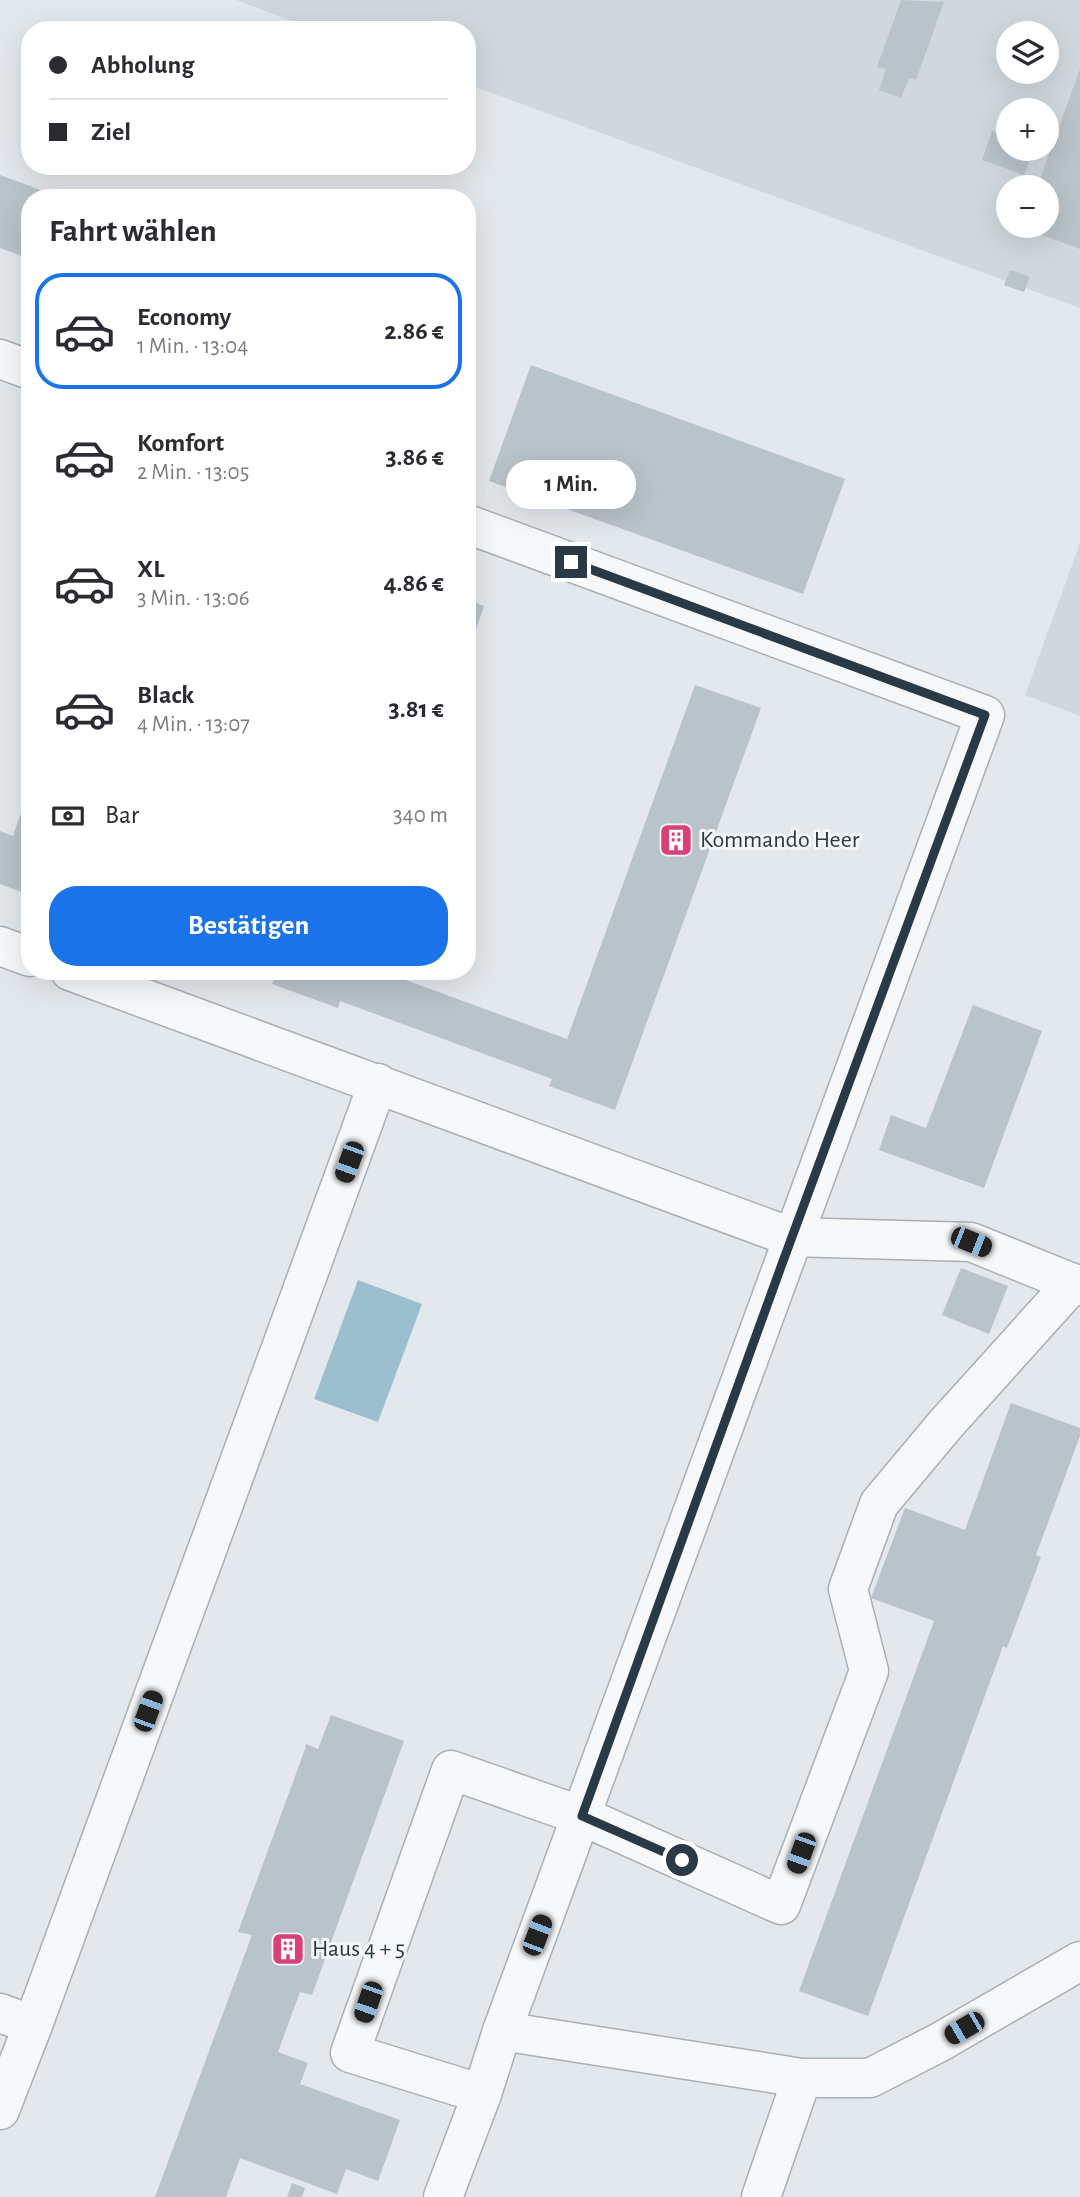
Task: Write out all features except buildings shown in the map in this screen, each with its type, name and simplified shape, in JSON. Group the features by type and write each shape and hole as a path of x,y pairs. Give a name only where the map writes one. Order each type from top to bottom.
{"lane":[{"path":"0,359 21,367"},
{"path":"443,2197 985,715 476,527"},
{"path":"0,946 21,954"},
{"path":"95,980 792,1237 971,1242 1076,1284 945,1424 879,1504 848,1589 869,1671 782,1905 582,1816 451,1770 350,2053 482,2094"},
{"path":"0,2110 16,2019 378,1083"},
{"path":"502,2031 802,2078 870,2078 940,2042 1080,1961"},
{"path":"761,2197 802,2078"}],"shaded area":[{"path":"236,0 1080,0 1080,308 476,87 476,21 293,21"},
{"path":"1080,543 1080,716 1025,695"}],"water":[{"path":"358,1280 422,1304 378,1422 314,1399"}],"place":[{"name":"Kommando Heer","path":"676,840"},
{"name":"Haus 4 + 5","path":"288,1949"}],"route":[{"path":"571,562 985,715 582,1816 682,1860"}]}
